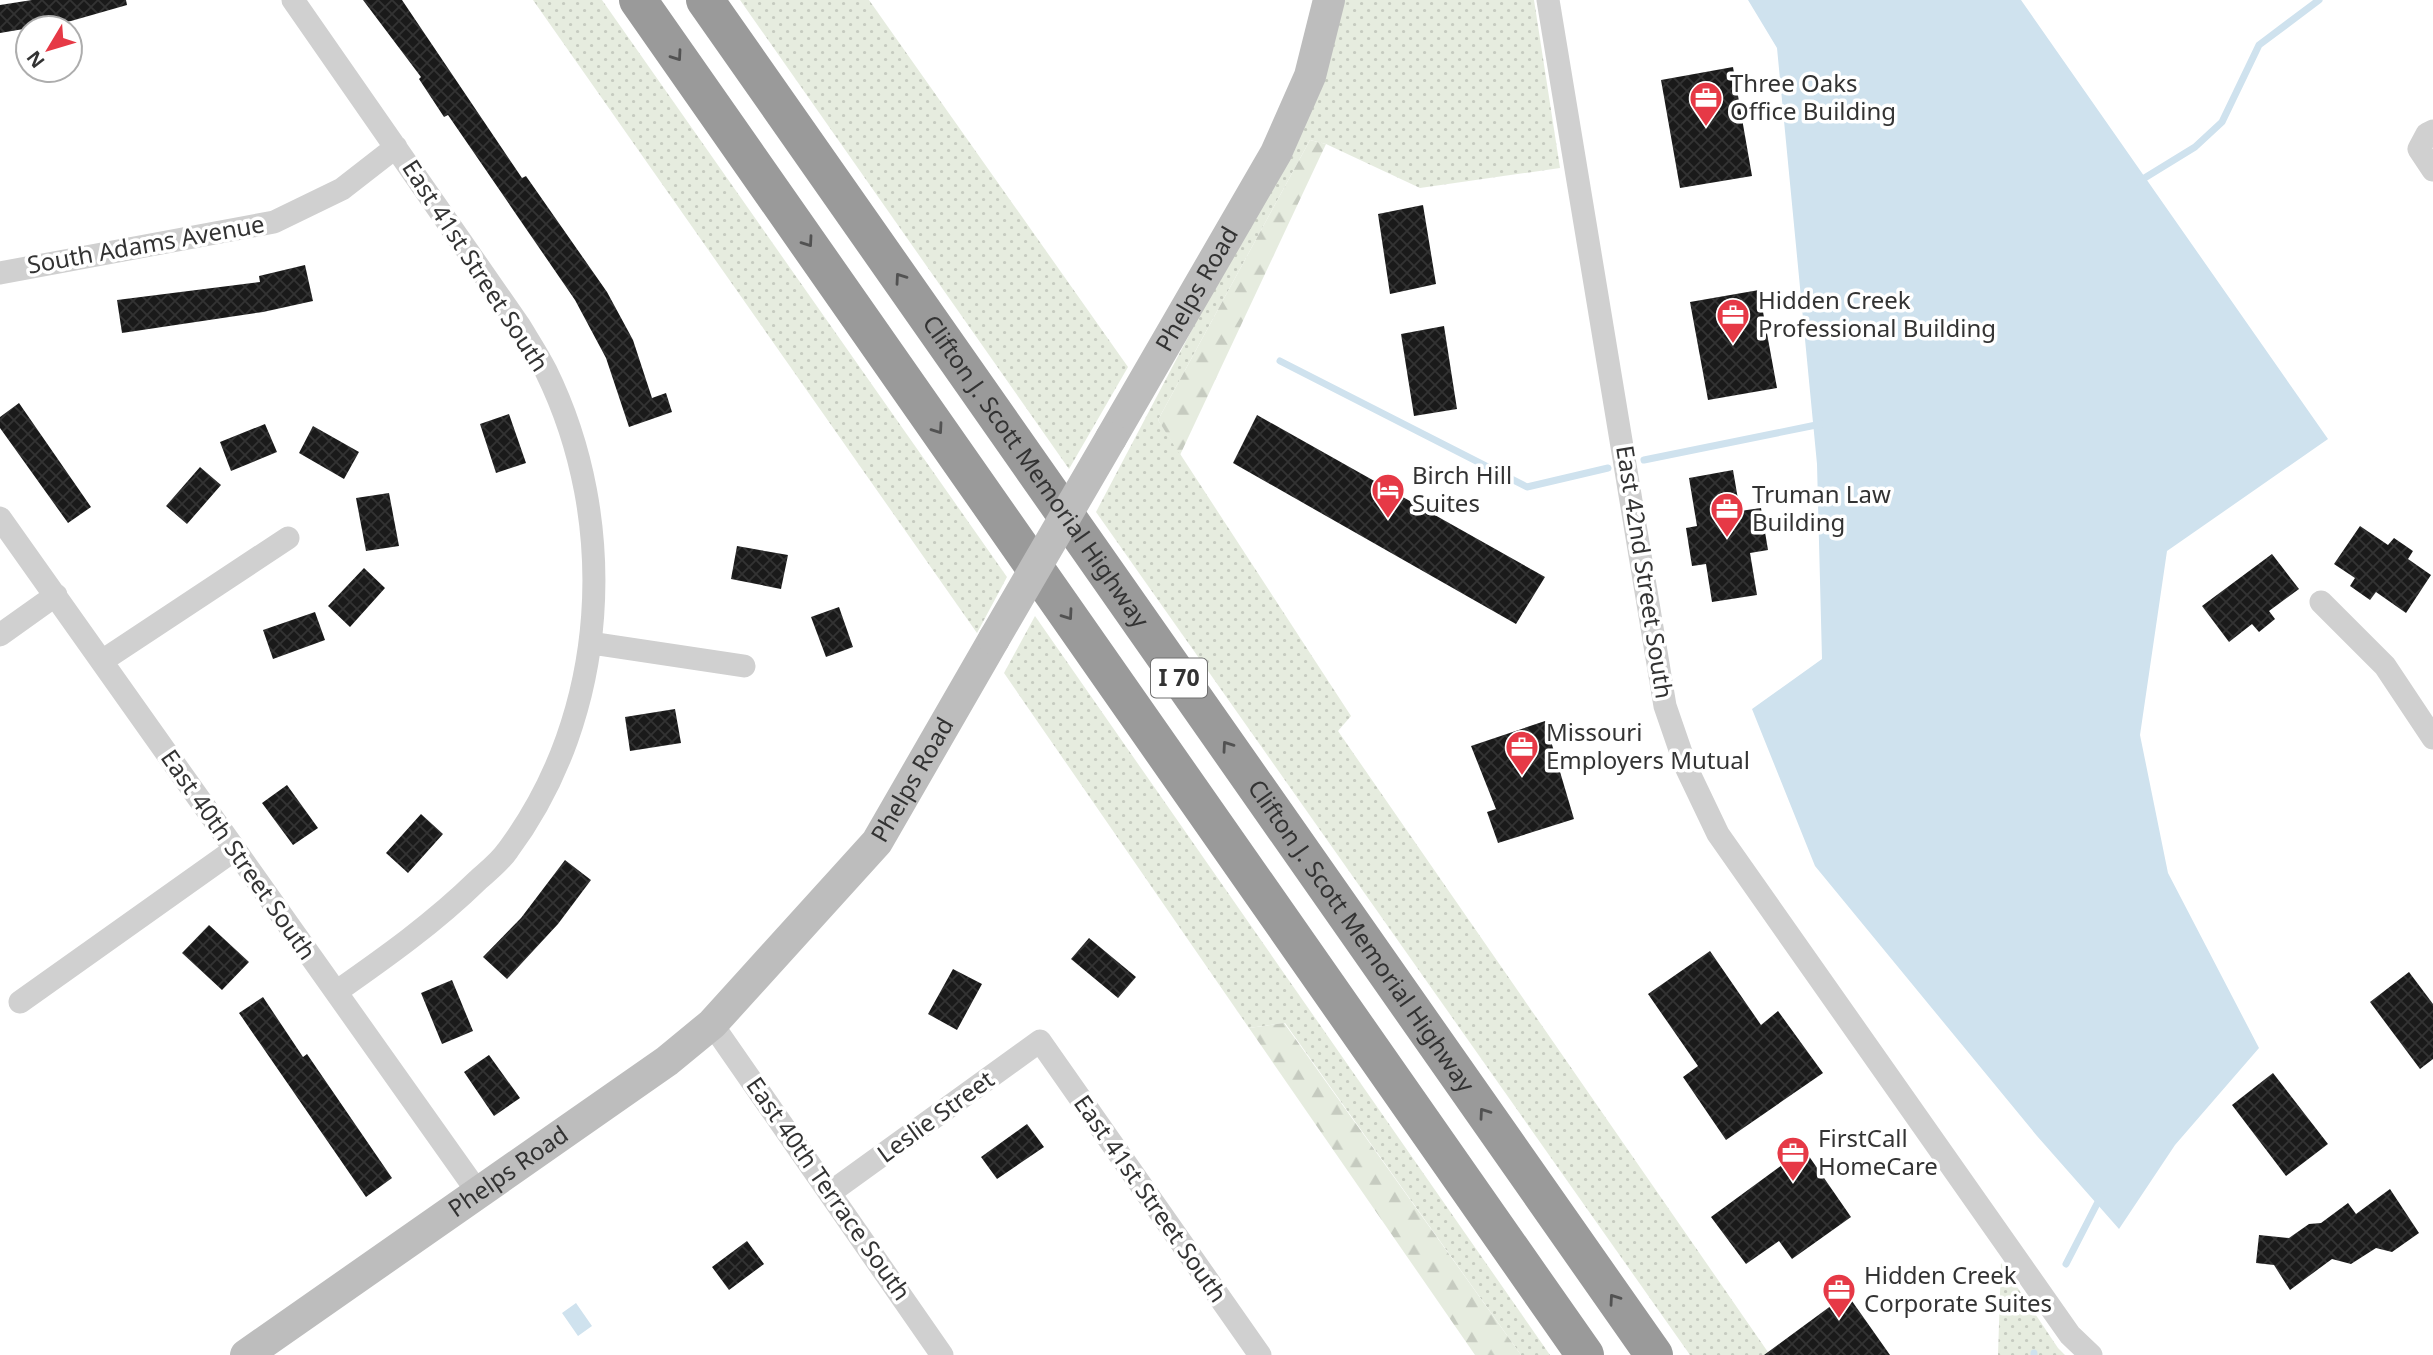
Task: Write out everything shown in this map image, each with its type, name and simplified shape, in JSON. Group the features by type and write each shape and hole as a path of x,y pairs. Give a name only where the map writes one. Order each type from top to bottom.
{"highway":[{"name":"I 70","path":"638,0 1585,1355"},
{"name":"Clifton J. Scott Memorial Highway","path":"705,0 1654,1355"}],"street":[{"name":"East 41st Street South","path":"293,0 519,325 546,371 569,427 583,477 593,540 591,643 580,701 558,762 534,810 506,853 422,931 336,992"},
{"name":"Phelps Road","path":"246,1355 477,1191 667,1061 712,1024 877,842 1276,153 1310,76 1329,0"},
{"name":"East 42nd Street South","path":"1548,0 1665,706 1686,767 1718,834 2070,1335 2091,1355"},
{"path":"2426,140 2433,170"},
{"name":"South Adams Avenue","path":"0,273 274,222 342,189 396,147"},
{"name":"East 40th Street South","path":"0,518 477,1191"},
{"path":"102,661 288,538"},
{"path":"0,635 55,595"},
{"path":"2321,602 2385,666 2433,738"},
{"path":"591,643 744,666"},
{"path":"20,1002 234,850"},
{"name":"East 40th Terrace South","path":"712,1024 831,1192 933,1351"},
{"name":"East 41st Street South","path":"1040,1041 1260,1355"},
{"name":"Leslie Street","path":"831,1192 1040,1041"}],"green space":[{"path":"533,0 602,0 1007,577 977,633"},
{"path":"740,0 869,0 1128,367 1069,469"},
{"path":"1337,0 1534,0 1560,168 1420,188 1326,144 1310,140 1158,420 1351,716 1338,731 1770,1355 1690,1355 1096,512 1286,151"},
{"path":"1310,140 1326,144 1180,455 1158,420"},
{"path":"1035,616 1550,1355 1521,1355 1285,1023 1249,1028 1004,673"},
{"path":"1284,1023 1521,1355 1475,1355 1249,1028"},
{"path":"2001,1263 2058,1348 2065,1355 1998,1355"}],"water":[{"path":"1748,0 2021,0 2328,439 2167,551 2140,735 2168,873 2259,1048 2175,1145 2119,1229 2037,1136 1815,866 1752,709 1822,659 1817,464 1777,48"},
{"path":"576,1303 592,1326 578,1336 562,1313"}],"building":[{"path":"32,0 126,0 127,5 84,17 84,14 14,14 14,31 0,33 0,5"},
{"path":"363,0 402,0 522,178 526,176 607,292 633,340 652,398 666,393 672,412 629,427 606,358 575,300 448,115 444,117 419,79 421,77"},
{"name":"Three Oaks Office Building","path":"1733,67 1752,176 1680,188 1661,80"},
{"path":"1423,205 1436,284 1390,294 1378,214"},
{"path":"305,265 313,301 263,312 122,333 117,300 260,282 259,276"},
{"name":"Hidden Creek Professional Building","path":"1759,290 1777,388 1708,400 1690,302"},
{"path":"1444,326 1457,409 1414,416 1401,334"},
{"path":"19,403 91,507 68,523 0,428 0,417"},
{"path":"509,414 526,463 496,473 480,424"},
{"name":"Birch Hill Suites","path":"1257,415 1545,577 1516,624 1233,463"},
{"path":"265,424 277,452 231,471 220,442"},
{"path":"313,426 359,452 344,479 299,453"},
{"path":"200,467 221,485 187,524 166,506"},
{"name":"Truman Law Building","path":"1733,470 1740,511 1761,508 1768,550 1750,553 1757,595 1712,602 1706,564 1692,566 1686,528 1697,526 1689,478"},
{"path":"389,493 399,546 366,551 356,498"},
{"path":"2360,526 2388,545 2394,538 2413,551 2408,559 2431,575 2406,613 2376,592 2370,600 2350,586 2355,578 2334,564"},
{"path":"737,546 788,555 781,589 731,579"},
{"path":"2272,554 2299,589 2269,611 2275,619 2259,632 2252,624 2229,642 2202,606"},
{"path":"364,568 385,588 350,627 328,606"},
{"path":"839,607 853,647 826,657 811,617"},
{"path":"315,612 325,640 273,659 263,630"},
{"path":"675,709 681,743 630,751 625,717"},
{"name":"Missouri Employers Mutual","path":"1545,721 1574,819 1498,843 1487,812 1496,809 1471,746"},
{"path":"287,785 318,828 293,845 262,803"},
{"path":"421,814 443,834 408,873 386,853"},
{"path":"565,860 591,880 558,924 507,979 483,957 521,918"},
{"path":"209,925 249,962 222,990 182,953"},
{"path":"1089,938 1136,977 1118,998 1071,959"},
{"path":"1710,951 1761,1025 1778,1011 1823,1073 1726,1140 1683,1077 1698,1066 1648,994"},
{"path":"953,969 982,984 957,1030 928,1014"},
{"path":"2409,972 2433,1004 2433,1059 2420,1069 2370,1002"},
{"path":"452,980 473,1031 442,1044 421,993"},
{"path":"263,997 303,1057 307,1054 392,1178 366,1197 239,1013"},
{"path":"489,1055 520,1098 494,1116 464,1072"},
{"path":"2273,1073 2328,1144 2286,1176 2232,1105"},
{"path":"1027,1124 1044,1147 997,1179 981,1157"},
{"name":"FirstCall HomeCare","path":"1804,1149 1851,1217 1792,1259 1779,1241 1746,1264 1711,1217"},
{"path":"2390,1189 2419,1233 2392,1252 2376,1248 2351,1264 2332,1259 2290,1290 2274,1265 2256,1263 2259,1235 2289,1238 2309,1224 2321,1223 2348,1203 2356,1214"},
{"path":"747,1241 764,1264 729,1290 712,1267"},
{"name":"Hidden Creek Corporate Suites","path":"1847,1294 1890,1355 1764,1355"}],"waterway":[{"path":"2138,182 2195,147 2222,122 2259,45 2319,0"},
{"path":"1280,361 1527,487 1608,468"},
{"path":"1644,460 1821,424"},
{"path":"2066,1264 2101,1196"}],"place":[{"name":"Three Oaks Office Building","path":"1706,128"},
{"name":"Hidden Creek Professional Building","path":"1733,345"},
{"name":"Birch Hill Suites","path":"1388,520"},
{"name":"Truman Law Building","path":"1727,539"},
{"name":"Missouri Employers Mutual","path":"1522,777"},
{"name":"FirstCall HomeCare","path":"1793,1183"},
{"name":"Hidden Creek Corporate Suites","path":"1839,1320"}]}
